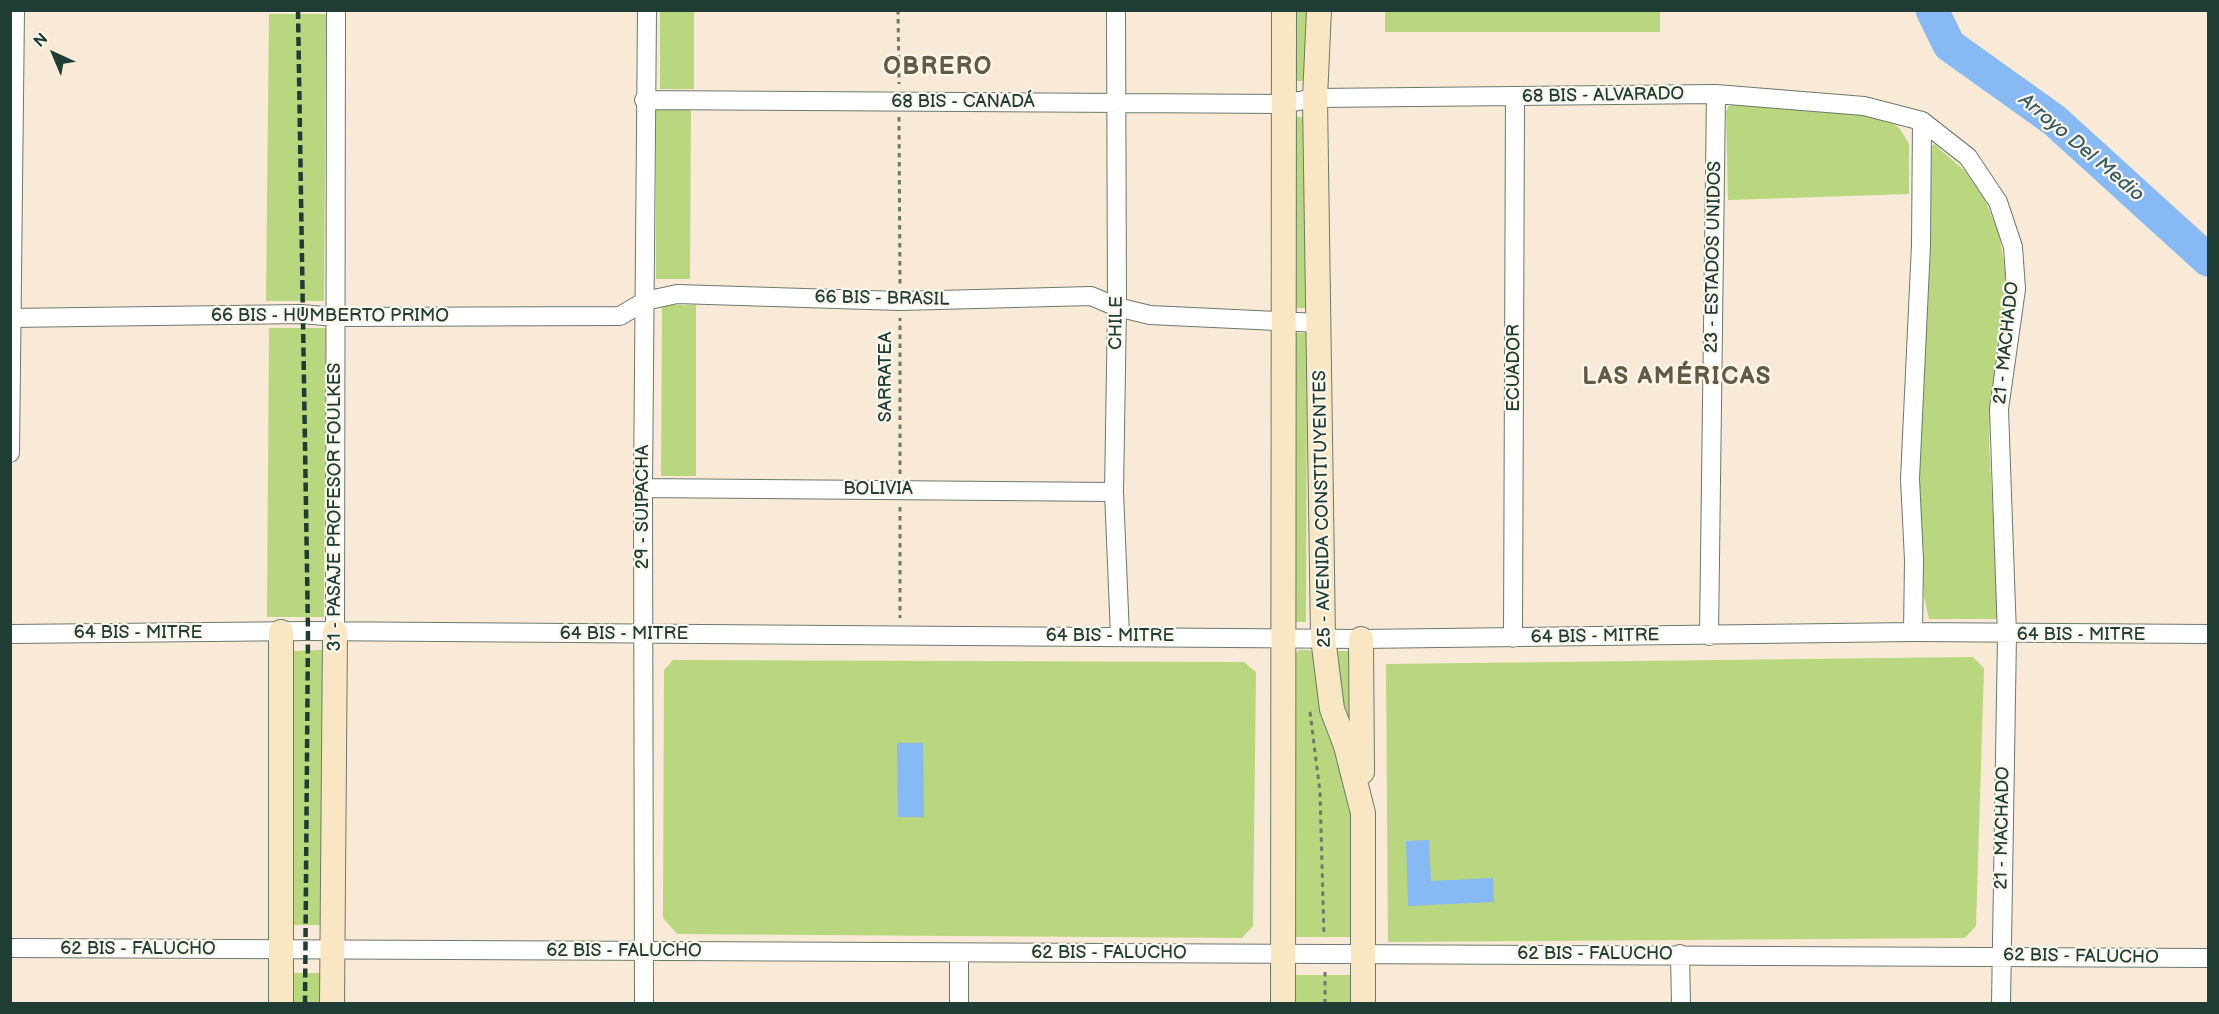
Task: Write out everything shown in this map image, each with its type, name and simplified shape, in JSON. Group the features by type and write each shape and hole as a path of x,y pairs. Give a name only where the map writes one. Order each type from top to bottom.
{"main road":[{"name":"25 - AVENIDA CONSTITUYENTES","path":"1319,10 1316,98 1323,638 1332,709 1346,746 1363,813 1363,1004"},
{"path":"1283,12 1283,1004"},
{"path":"281,632 281,1004"},
{"name":"31 - PASAJE PROFESOR FOULKES","path":"332,1004 334,632"},
{"path":"1361,639 1363,813"}],"street":[{"path":"10,453 15,10"},
{"name":"31 - PASAJE PROFESOR FOULKES","path":"334,632 336,10"},
{"name":"29 - SUIPACHA","path":"645,1004 643,488 644,100 647,10"},
{"name":"CHILE","path":"1116,10 1118,102 1114,492 1120,636"},
{"name":"68 BIS - ALVARADO","path":"1282,104 1316,98 1716,94 1864,106 1922,121"},
{"name":"23 - ESTADOS UNIDOS","path":"1709,636 1716,94"},
{"name":"ECUADOR","path":"1513,638 1515,97"},
{"name":"68 BIS - CANADÁ","path":"644,100 1282,104"},
{"path":"1913,632 1914,560 1910,479 1921,245 1922,121"},
{"name":"21 - MACHADO","path":"1922,121 1968,157 1998,202 2013,248 2016,289 1999,409 2007,635 2001,1004"},
{"name":"66 BIS - BRASIL","path":"645,301 677,294 900,301 1091,296 1117,308"},
{"name":"66 BIS - HUMBERTO PRIMO","path":"11,318 301,314 336,317 620,316 645,301"},
{"path":"1117,308 1150,315 1319,322"},
{"name":"BOLIVIA","path":"643,488 1114,492"},
{"name":"64 BIS - MITRE","path":"10,634 334,632 1361,639 1913,632 2007,635 2208,634"},
{"name":"62 BIS - FALUCHO","path":"10,948 2208,958"},
{"path":"959,953 959,1004"},
{"path":"1680,954 1681,1004"}],"path":[{"name":"SARRATEA","path":"898,10 900,635"},
{"path":"1310,711 1320,792 1326,1004"}],"green space":[{"path":"660,11 694,11 694,89 660,89"},
{"path":"1296,11 1307,11 1305,81 1293,81"},
{"path":"1385,11 1660,11 1660,32 1385,32"},
{"path":"269,14 326,14 324,301 266,301"},
{"path":"1736,104 1875,116 1890,121 1900,129 1909,144 1909,194 1728,200 1726,111 1729,106"},
{"path":"691,107 690,279 656,279 656,108"},
{"path":"1293,117 1306,117 1306,308 1293,308"},
{"path":"1934,144 1966,172 1985,200 1999,234 2005,268 2005,306 1990,406 1989,444 1999,619 1929,619 1924,597 1919,501 1922,362 1931,243 1930,148"},
{"path":"662,305 696,305 696,476 661,476"},
{"path":"269,328 326,328 324,617 267,617"},
{"path":"1294,333 1307,333 1306,622 1293,622"},
{"path":"323,650 323,925 294,925 294,651"},
{"path":"1299,650 1310,650 1314,655 1321,705 1352,813 1351,937 1293,937 1294,656"},
{"path":"1331,651 1352,651 1352,724 1338,691"},
{"path":"1973,657 1984,668 1976,926 1965,938 1388,942 1386,664"},
{"path":"673,660 1244,662 1256,672 1253,926 1242,938 677,934 663,918 664,670"},
{"path":"291,973 320,973 320,1003 291,1004"},
{"path":"1293,975 1351,975 1351,1003 1293,1004"}],"water":[{"path":"897,743 923,743 924,817 898,817"},
{"path":"1429,840 1431,881 1493,878 1494,902 1408,906 1406,841"}],"waterway":[{"name":"Arroyo Del Medio","path":"1932,10 1949,45 2054,120 2208,260"}],"railway":[{"path":"298,10 308,631 305,1004"}],"district":[{"name":"OBRERO","path":"938,68"},
{"name":"LAS AMÉRICAS","path":"1677,378"}]}
